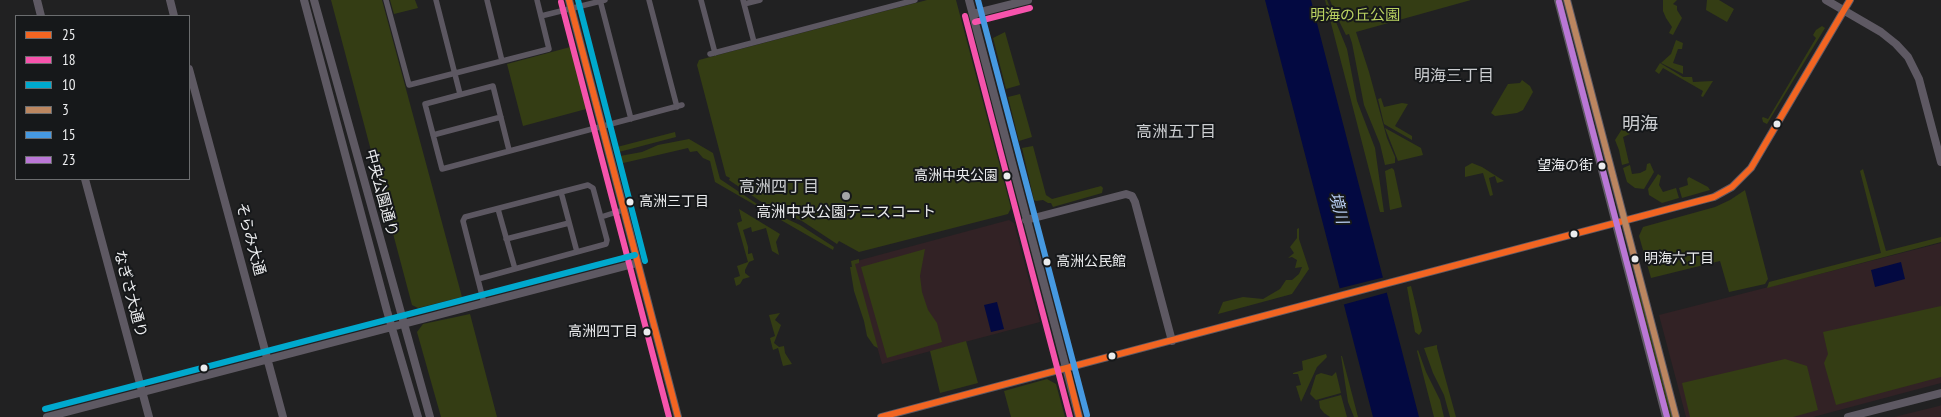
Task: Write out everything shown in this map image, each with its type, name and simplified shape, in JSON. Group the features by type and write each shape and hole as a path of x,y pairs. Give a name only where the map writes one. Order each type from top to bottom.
{"street":[{"path":"37,0 41,15"},
{"path":"170,0 174,15"},
{"name":"中央公園通り","path":"304,0 418,417"},
{"name":"中央公園通り","path":"314,0 430,417"},
{"path":"386,0 409,85 549,49 537,0"},
{"path":"436,0 460,94"},
{"path":"487,0 502,61"},
{"path":"541,16 570,4 602,0 631,119"},
{"path":"509,150 493,86 425,104 442,169 679,106 649,0"},
{"path":"701,0 712,53 891,3 915,0"},
{"path":"754,42 744,2 760,0"},
{"path":"969,0 1079,417"},
{"path":"973,14 1028,0"},
{"path":"1558,0 1666,417"},
{"path":"1567,0 1676,417"},
{"path":"1826,0 1889,38 1908,58 1919,79 1941,162"},
{"path":"881,417 1714,197 1732,187 1745,175 1757,159 1850,0"},
{"path":"570,4 678,417"},
{"name":"そらみ大通","path":"190,73 283,417"},
{"path":"433,135 501,117"},
{"name":"なぎさ大通り","path":"85,180 149,417"},
{"path":"478,279 606,244 607,240 593,188 588,185 465,217 463,221 484,303"},
{"path":"561,192 577,252"},
{"path":"1026,220 1126,194 1132,196 1136,202 1172,341"},
{"path":"498,209 515,269"},
{"path":"601,217 623,210"},
{"path":"506,238 569,223"},
{"path":"47,417 637,262"},
{"path":"1848,417 1941,393"}],"shaded area":[{"path":"1009,220 1014,223 1040,322 882,364 853,262"},
{"path":"1941,243 1941,383 1813,417 1686,417 1659,315"},
{"path":"1941,405 1941,417 1894,417 1939,406"}],"green space":[{"path":"331,0 382,0 462,297 418,308 412,305"},
{"path":"390,0 415,0 418,8 394,14"},
{"name":"高洲中央公園","path":"927,0 956,0 1011,208 1008,214 859,252 839,241 837,244 802,221 766,205 729,180 730,178 726,176 697,65 699,60"},
{"path":"1325,0 1327,0 1347,49 1357,101 1375,148 1384,212 1380,212"},
{"name":"明海の丘公園","path":"1330,0 1471,0 1356,32 1387,138 1395,157 1395,163 1385,165 1380,144 1364,105 1349,34 1346,35"},
{"path":"1663,0 1677,0 1673,4 1677,6 1677,10 1682,18 1673,35 1669,33 1672,27 1663,11"},
{"path":"1707,0 1719,0 1734,9 1727,22 1706,10"},
{"path":"1822,26 1825,28 1767,124 1763,122 1762,118 1768,119 1816,38 1813,35 1816,30"},
{"path":"1005,32 1020,85 1006,89 993,38"},
{"path":"1676,40 1683,43 1682,49 1678,49 1673,63 1683,66 1683,74 1661,63 1671,54"},
{"path":"574,46 590,108 523,126 507,64"},
{"path":"1660,63 1683,77 1692,77 1693,82 1713,81 1703,97 1701,96 1703,91 1663,68 1659,74 1655,71"},
{"path":"1522,80 1530,86 1533,92 1523,110 1517,113 1495,116 1491,113 1508,84 1520,83"},
{"path":"1020,94 1032,137 1019,141 1008,97"},
{"path":"1381,98 1384,107 1402,103 1408,104 1395,126 1412,136 1412,140 1384,124 1378,99"},
{"path":"1385,128 1421,148 1423,155 1398,161"},
{"path":"1622,129 1630,134 1623,137 1629,163 1622,165 1615,140"},
{"path":"675,132 676,137 619,152 614,150 613,145 617,147"},
{"path":"689,139 713,153 720,179 763,208 800,225 834,247 833,250 715,182 710,161 703,158 697,151 690,152 688,148 619,164 617,161 620,156 642,152 658,145"},
{"path":"1033,146 1046,195 1052,199 1101,186 1103,188 1102,193 1053,207 1051,203 1043,200 1034,200 1022,148"},
{"path":"1472,163 1504,181 1497,183 1495,176 1489,178 1493,195 1490,196 1483,173 1465,177 1465,167"},
{"path":"1650,163 1654,172 1644,189 1635,188 1627,182 1623,168 1630,165 1632,174 1640,173 1646,170 1647,164"},
{"path":"1392,168 1402,207 1390,210 1385,171"},
{"path":"1863,169 1886,251 1941,237 1941,242 1767,288 1769,282 1881,253 1860,171"},
{"path":"1658,174 1661,176 1659,185 1663,192 1676,188 1679,198 1662,203 1649,195 1648,189"},
{"path":"1689,177 1710,190 1682,198 1679,188 1688,185 1687,179"},
{"path":"1745,190 1768,279 1765,284 1729,292 1720,261 1651,278 1639,236 1643,227 1715,207"},
{"path":"739,209 780,234 776,242 779,255 772,251 766,228 752,232 751,227 743,230 748,254 752,253 754,260 749,262 745,270 745,273 750,277 743,279 736,286 734,278 740,276 737,266 748,262 737,223 742,221"},
{"path":"1299,228 1299,239 1309,269 1292,294 1218,314 1223,302 1243,297 1263,299 1280,289 1286,280 1292,280 1299,274 1302,267 1295,268 1297,260 1292,257 1288,258 1294,253 1290,247 1297,238 1297,229"},
{"path":"925,249 920,276 922,292 928,310 937,323 942,342 887,358 861,267"},
{"path":"859,259 859,263 855,264 878,348 874,346 867,336 854,291 850,267 852,267 851,261"},
{"path":"1635,273 1673,417 1670,417 1639,299"},
{"path":"1411,286 1422,331 1419,335 1415,332 1407,287"},
{"path":"1941,306 1941,377 1836,405 1824,363 1828,354 1823,332"},
{"path":"780,313 775,320 781,325 774,343 779,347 784,346 785,353 792,364 783,366 778,348 773,350 770,338 775,336 769,315"},
{"path":"470,314 497,417 441,417 417,332 423,324"},
{"path":"966,341 978,383 940,393 930,351"},
{"path":"1437,345 1456,417 1450,417 1444,395 1433,373 1424,348"},
{"path":"1418,350 1426,372 1440,400 1444,417 1434,417"},
{"path":"1326,354 1327,357 1317,367 1301,402 1296,386 1301,385 1298,374 1293,373 1303,370 1302,361"},
{"path":"1341,356 1358,417 1354,417 1348,402"},
{"path":"1785,359 1807,366 1818,410 1793,417 1690,417 1682,383"},
{"path":"1336,372 1341,393 1316,400 1310,394 1316,375 1321,373 1332,376"},
{"path":"1047,379 1056,384 1065,417 1011,417 1004,391"},
{"path":"1341,395 1347,417 1330,417 1324,413 1320,408 1319,401"}],"water":[{"name":"境川","path":"1265,0 1311,0 1419,417 1373,417"},
{"path":"1901,262 1905,279 1875,287 1871,270"},
{"path":"997,302 1004,329 991,332 984,305"}],"pier":[{"path":"1385,277 1389,292 1342,305 1337,289"}],"transit line":[{"name":"25","path":"569,0 678,417"},
{"name":"10","path":"578,0 645,261"},
{"name":"15","path":"978,0 1087,415"},
{"name":"3","path":"1567,0 1676,417"},
{"name":"25","path":"881,417 1714,197 1732,187 1751,168 1850,0"},
{"name":"18","path":"561,2 669,417"},
{"name":"23","path":"1559,2 1667,417"},
{"name":"18","path":"975,22 1030,8"},
{"name":"18","path":"965,16 1070,417"},
{"name":"10","path":"45,409 635,255"},
{"name":"25","path":"1067,368 1079,417"}],"place":[{"name":"望海の街","path":"1602,166"},
{"name":"高洲中央公園","path":"1007,176"},
{"name":"高洲中央公園テニスコート","path":"846,196"},
{"name":"高洲三丁目","path":"630,202"},
{"name":"明海六丁目","path":"1635,259"},
{"name":"高洲公民館","path":"1047,262"},
{"name":"高洲四丁目","path":"647,332"}],"district":[{"name":"明海三丁目","path":"1454,76"},
{"name":"明海","path":"1640,125"},
{"name":"高洲五丁目","path":"1176,132"},
{"name":"高洲四丁目","path":"779,187"}]}
